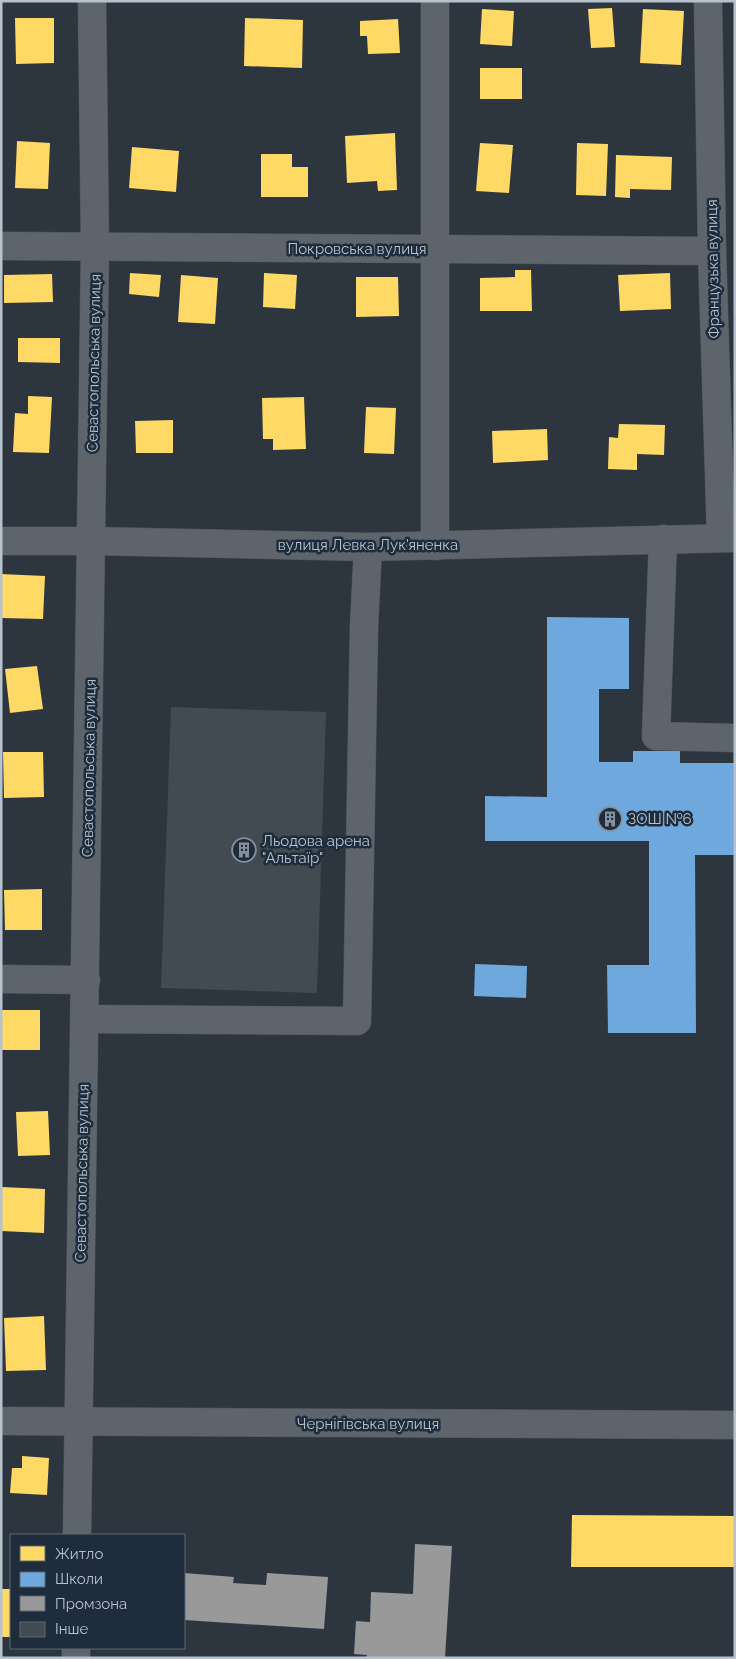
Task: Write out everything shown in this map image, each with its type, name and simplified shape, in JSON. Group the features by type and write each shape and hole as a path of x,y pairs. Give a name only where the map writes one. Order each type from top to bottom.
{"street":[{"name":"Севастопольська вулиця","path":"77,1534 95,247 92,1"},
{"path":"435,1 435,546"},
{"name":"Французька вулиця","path":"708,1 712,251 728,537"},
{"name":"Покровська вулиця","path":"1,246 712,251"},
{"name":"вулиця Левка Лук'яненка","path":"1,541 92,540 368,547 728,537"},
{"path":"663,539 656,736 735,738"},
{"path":"85,1019 357,1021 364,627 368,547"},
{"path":"1,979 86,980"},
{"name":"Чернігівська вулиця","path":"1,1421 78,1423 735,1425"}],"building: Житло":[{"path":"612,8 615,47 591,48 588,9"},
{"path":"482,9 514,11 512,46 480,44"},
{"path":"643,9 684,11 681,65 640,63"},
{"path":"15,18 54,18 54,63 16,64"},
{"path":"245,18 303,20 302,68 244,66"},
{"path":"398,19 400,53 368,54 367,36 360,36 360,21"},
{"path":"480,68 522,68 522,99 480,99"},
{"path":"395,133 397,190 378,191 377,181 347,183 345,136"},
{"path":"17,141 50,143 48,189 15,188"},
{"path":"480,143 513,145 509,193 476,191"},
{"path":"577,143 608,144 606,196 576,195"},
{"path":"132,147 179,151 176,192 129,188"},
{"path":"261,154 292,154 292,167 308,167 308,197 261,197"},
{"path":"616,155 672,157 671,190 630,189 630,198 615,197"},
{"path":"515,270 531,270 532,311 480,311 480,278 515,277"},
{"path":"130,273 161,275 159,297 129,294"},
{"path":"264,273 297,275 295,309 263,307"},
{"path":"670,273 671,309 620,311 618,275"},
{"path":"52,274 53,302 4,303 4,275"},
{"path":"181,275 218,278 215,324 178,322"},
{"path":"356,277 398,277 399,316 356,317"},
{"path":"18,338 60,338 60,363 18,362"},
{"path":"28,396 52,397 49,453 13,452 15,413 28,414"},
{"path":"304,397 306,449 273,450 273,439 263,439 262,398"},
{"path":"366,407 396,408 394,454 364,453"},
{"path":"173,420 173,453 136,453 135,421"},
{"path":"619,424 665,425 664,455 637,454 637,470 608,469 609,437 618,438"},
{"path":"547,429 548,460 493,463 492,431"},
{"path":"1,574 45,576 43,619 1,618"},
{"path":"37,666 43,709 10,713 5,669"},
{"path":"3,752 43,752 44,797 4,798"},
{"path":"42,889 42,930 5,930 4,890"},
{"path":"2,1010 40,1010 40,1050 2,1050"},
{"path":"48,1111 50,1155 18,1156 16,1112"},
{"path":"2,1187 45,1189 44,1233 1,1231"},
{"path":"44,1316 46,1370 6,1371 4,1318"},
{"path":"22,1456 49,1458 47,1495 10,1493 12,1468 22,1468"},
{"path":"572,1515 735,1516 735,1567 571,1567"},
{"path":"1,1589 10,1589 10,1637 1,1637"}],"building: Школи":[{"name":"ЗОШ №6","path":"547,617 629,618 629,689 599,689 599,762 633,762 633,751 680,751 680,763 735,763 735,855 695,855 696,1033 608,1033 607,965 649,965 649,841 485,841 485,796 547,797"},
{"path":"475,964 527,966 526,998 474,996"}],"building: Промзона":[{"path":"415,1544 452,1546 445,1658 366,1658 367,1655 354,1654 356,1621 370,1622 371,1592 413,1594"},
{"path":"185,1573 234,1577 233,1583 266,1585 267,1573 328,1577 324,1629 185,1620"}],"building: Інше":[{"name":"Льодова арена \"Альтаїр\"","path":"171,707 326,712 317,993 161,988"}],"place":[{"name":"ЗОШ №6","path":"610,819"},
{"name":"Льодова арена \"Альтаїр\"","path":"244,850"}]}
